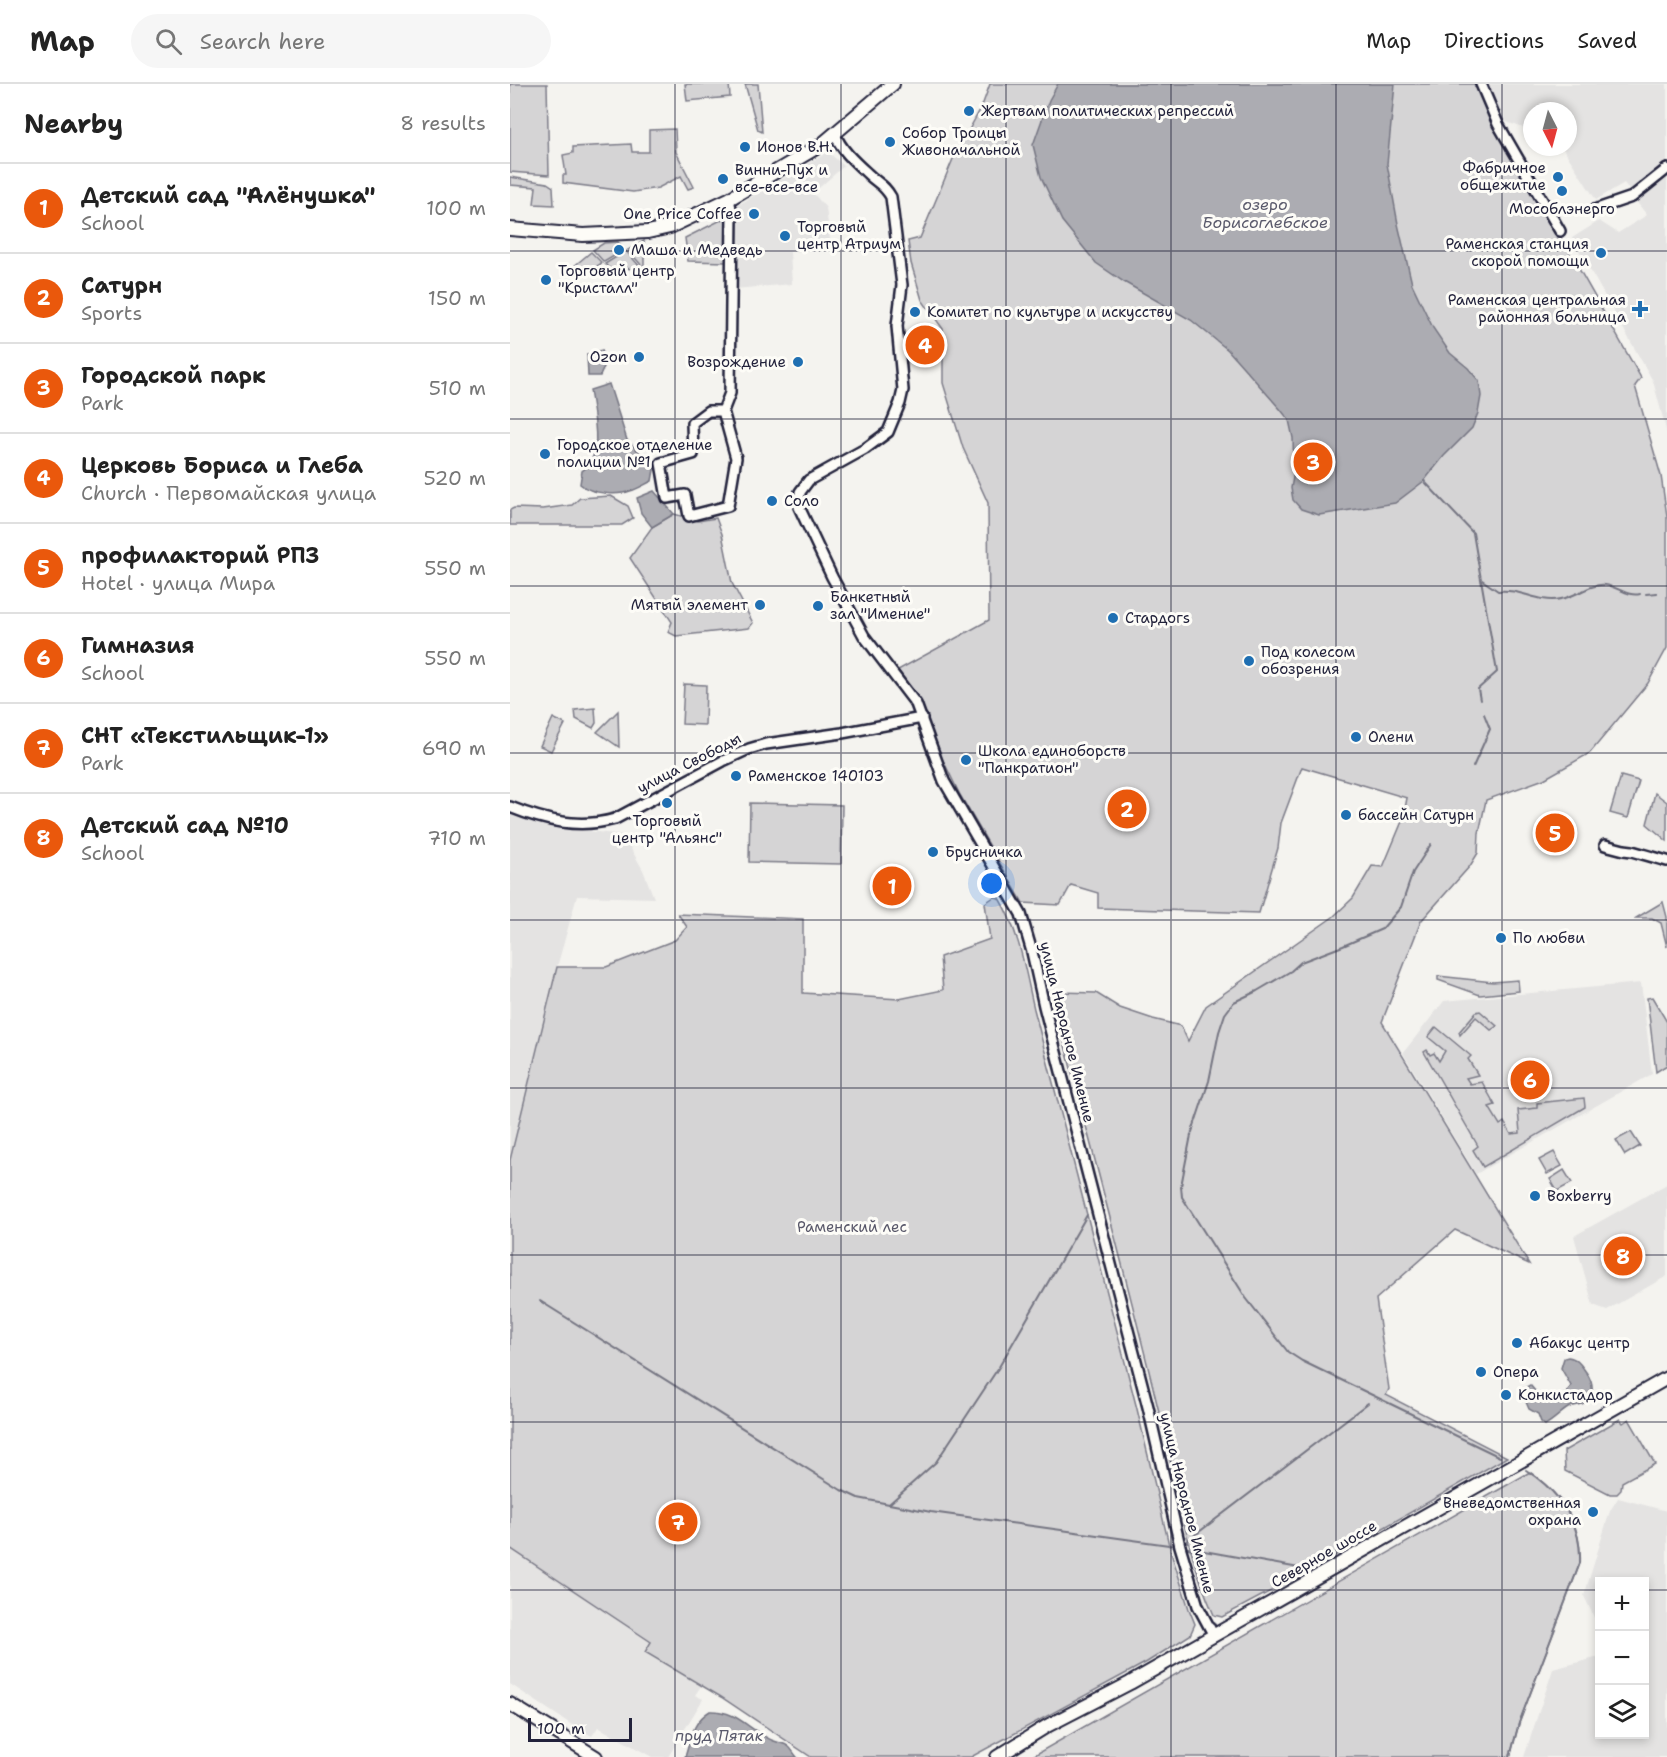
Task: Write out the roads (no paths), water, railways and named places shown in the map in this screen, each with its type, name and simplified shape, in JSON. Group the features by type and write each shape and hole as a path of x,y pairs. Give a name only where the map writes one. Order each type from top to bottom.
{"main road":[{"path":"510,229 561,234 648,232 670,227 729,199 794,162 835,134 893,84"},
{"name":"Северное шоссе","path":"997,1757 1047,1726 1130,1683 1667,1378"},
{"path":"510,1704 588,1755"}],"street":[{"path":"1481,84 1498,124 1560,231"},
{"name":"улица Народное Имение","path":"835,134 838,142 870,177 886,186 891,197 903,285 897,334 903,390 896,416 888,432 865,449 809,480 800,492 799,498 803,517 864,636 916,704 944,781 1021,914 1148,1407 1180,1546 1198,1606 1214,1635"},
{"path":"1591,211 1632,197 1667,169"},
{"path":"723,411 708,411 692,423 693,454 661,463 667,498 685,495 689,516 728,506 736,458 723,411 730,393 732,213 729,199"},
{"name":"улица Свободы","path":"510,807 543,819 564,823 603,822 615,819 749,749 766,744 922,718"},
{"path":"1605,845 1632,850 1667,861"}],"water":[{"name":"озеро Борисоглебское","path":"1058,84 1395,84 1387,164 1412,284 1433,328 1450,353 1479,381 1481,396 1472,428 1444,456 1424,481 1395,503 1319,515 1301,509 1293,500 1291,488 1294,472 1293,438 1289,420 1281,410 1228,350 1191,320 1124,282 1096,263 1062,221 1041,177 1033,145 1049,100"},
{"path":"602,350 604,367 600,376 588,376 587,354"},
{"path":"609,384 627,440 655,464 652,481 625,493 597,492 580,484 582,471 593,456 595,445 595,422 590,390"},
{"path":"654,491 674,514 652,527 641,513 637,498"},
{"path":"1564,1358 1576,1360 1586,1372 1592,1385 1592,1394 1587,1401 1568,1408 1545,1425 1538,1414 1529,1409 1521,1390 1530,1385 1541,1398 1551,1402 1565,1396 1571,1386 1561,1368"},
{"name":"пруд Пятак","path":"710,1711 736,1718 766,1737 788,1746 797,1757 685,1757 699,1720"}],"waterway":[{"path":"1424,481 1473,533 1497,672 1478,689 1480,700"},
{"path":"1482,580 1498,591 1553,600 1566,598 1600,585 1610,586 1631,594 1640,594"},
{"path":"1646,594 1657,593"},
{"path":"1473,767 1490,729 1484,714"},
{"path":"1431,844 1413,872 1401,907 1382,929 1301,962 1291,971 1234,1002 1225,1014 1209,1081 1191,1135 1181,1186 1182,1197 1246,1298 1288,1352 1302,1361 1500,1457"},
{"path":"889,1504 936,1462 999,1367 1087,1215"},
{"path":"540,1301 841,1490 858,1498 931,1512 1176,1546"},
{"path":"1182,1545 1368,1403"},
{"path":"1510,1757 1519,1723 1580,1563 1577,1534 1566,1509 1549,1488 1526,1470"},
{"path":"1182,1547 1310,1570"}],"place":[{"name":"Жертвам политических репрессий","path":"969,111"},
{"name":"Собор Троицы Живоначальной","path":"890,142"},
{"name":"Ионов В.Н.","path":"745,147"},
{"name":"Фабричное общежитие","path":"1558,177"},
{"name":"Винни-Пух и все-все-все","path":"723,179"},
{"name":"Мособлэнерго","path":"1562,191"},
{"name":"One Price Coffee","path":"754,214"},
{"name":"Торговый центр Атриум","path":"785,236"},
{"name":"Маша и Медведь","path":"619,250"},
{"name":"Раменская станция скорой помощи","path":"1601,253"},
{"name":"Торговый центр \"Кристалл\"","path":"546,280"},
{"name":"Раменская центральная районная больница","path":"1640,309"},
{"name":"Комитет по культуре и искусству","path":"915,312"},
{"name":"Церковь Бориса и Глеба","path":"925,345"},
{"name":"Ozon","path":"639,357"},
{"name":"Возрождение","path":"798,362"},
{"name":"Городское отделение полиции №1","path":"545,454"},
{"name":"Городской парк","path":"1313,462"},
{"name":"Соло","path":"772,501"},
{"name":"Мятый элемент","path":"760,605"},
{"name":"Банкетный зал \"Имение\"","path":"818,606"},
{"name":"Стардогs","path":"1113,618"},
{"name":"Под колесом обозрения","path":"1249,661"},
{"name":"Олени","path":"1356,737"},
{"name":"Школа единоборств \"Панкратион\"","path":"966,760"},
{"name":"Раменское 140103","path":"736,776"},
{"name":"Торговый центр \"Альянс\"","path":"667,803"},
{"name":"Сатурн","path":"1127,809"},
{"name":"бассейн Сатурн","path":"1346,815"},
{"name":"профилакторий РПЗ","path":"1555,833"},
{"name":"Брусничка","path":"933,852"},
{"name":"Детский сад \"Алёнушка\"","path":"892,886"},
{"name":"По любви","path":"1501,938"},
{"name":"Гимназия","path":"1530,1080"},
{"name":"Boxberry","path":"1535,1196"},
{"name":"Детский сад №10","path":"1623,1256"},
{"name":"Абакус центр","path":"1517,1343"},
{"name":"Опера","path":"1481,1372"},
{"name":"Конкистадор","path":"1506,1395"},
{"name":"Вневедомственная охрана","path":"1593,1512"},
{"name":"СНТ «Текстильщик-1»","path":"678,1522"}],"park label":[{"name":"Раменский лес","path":"852,1227"}]}
